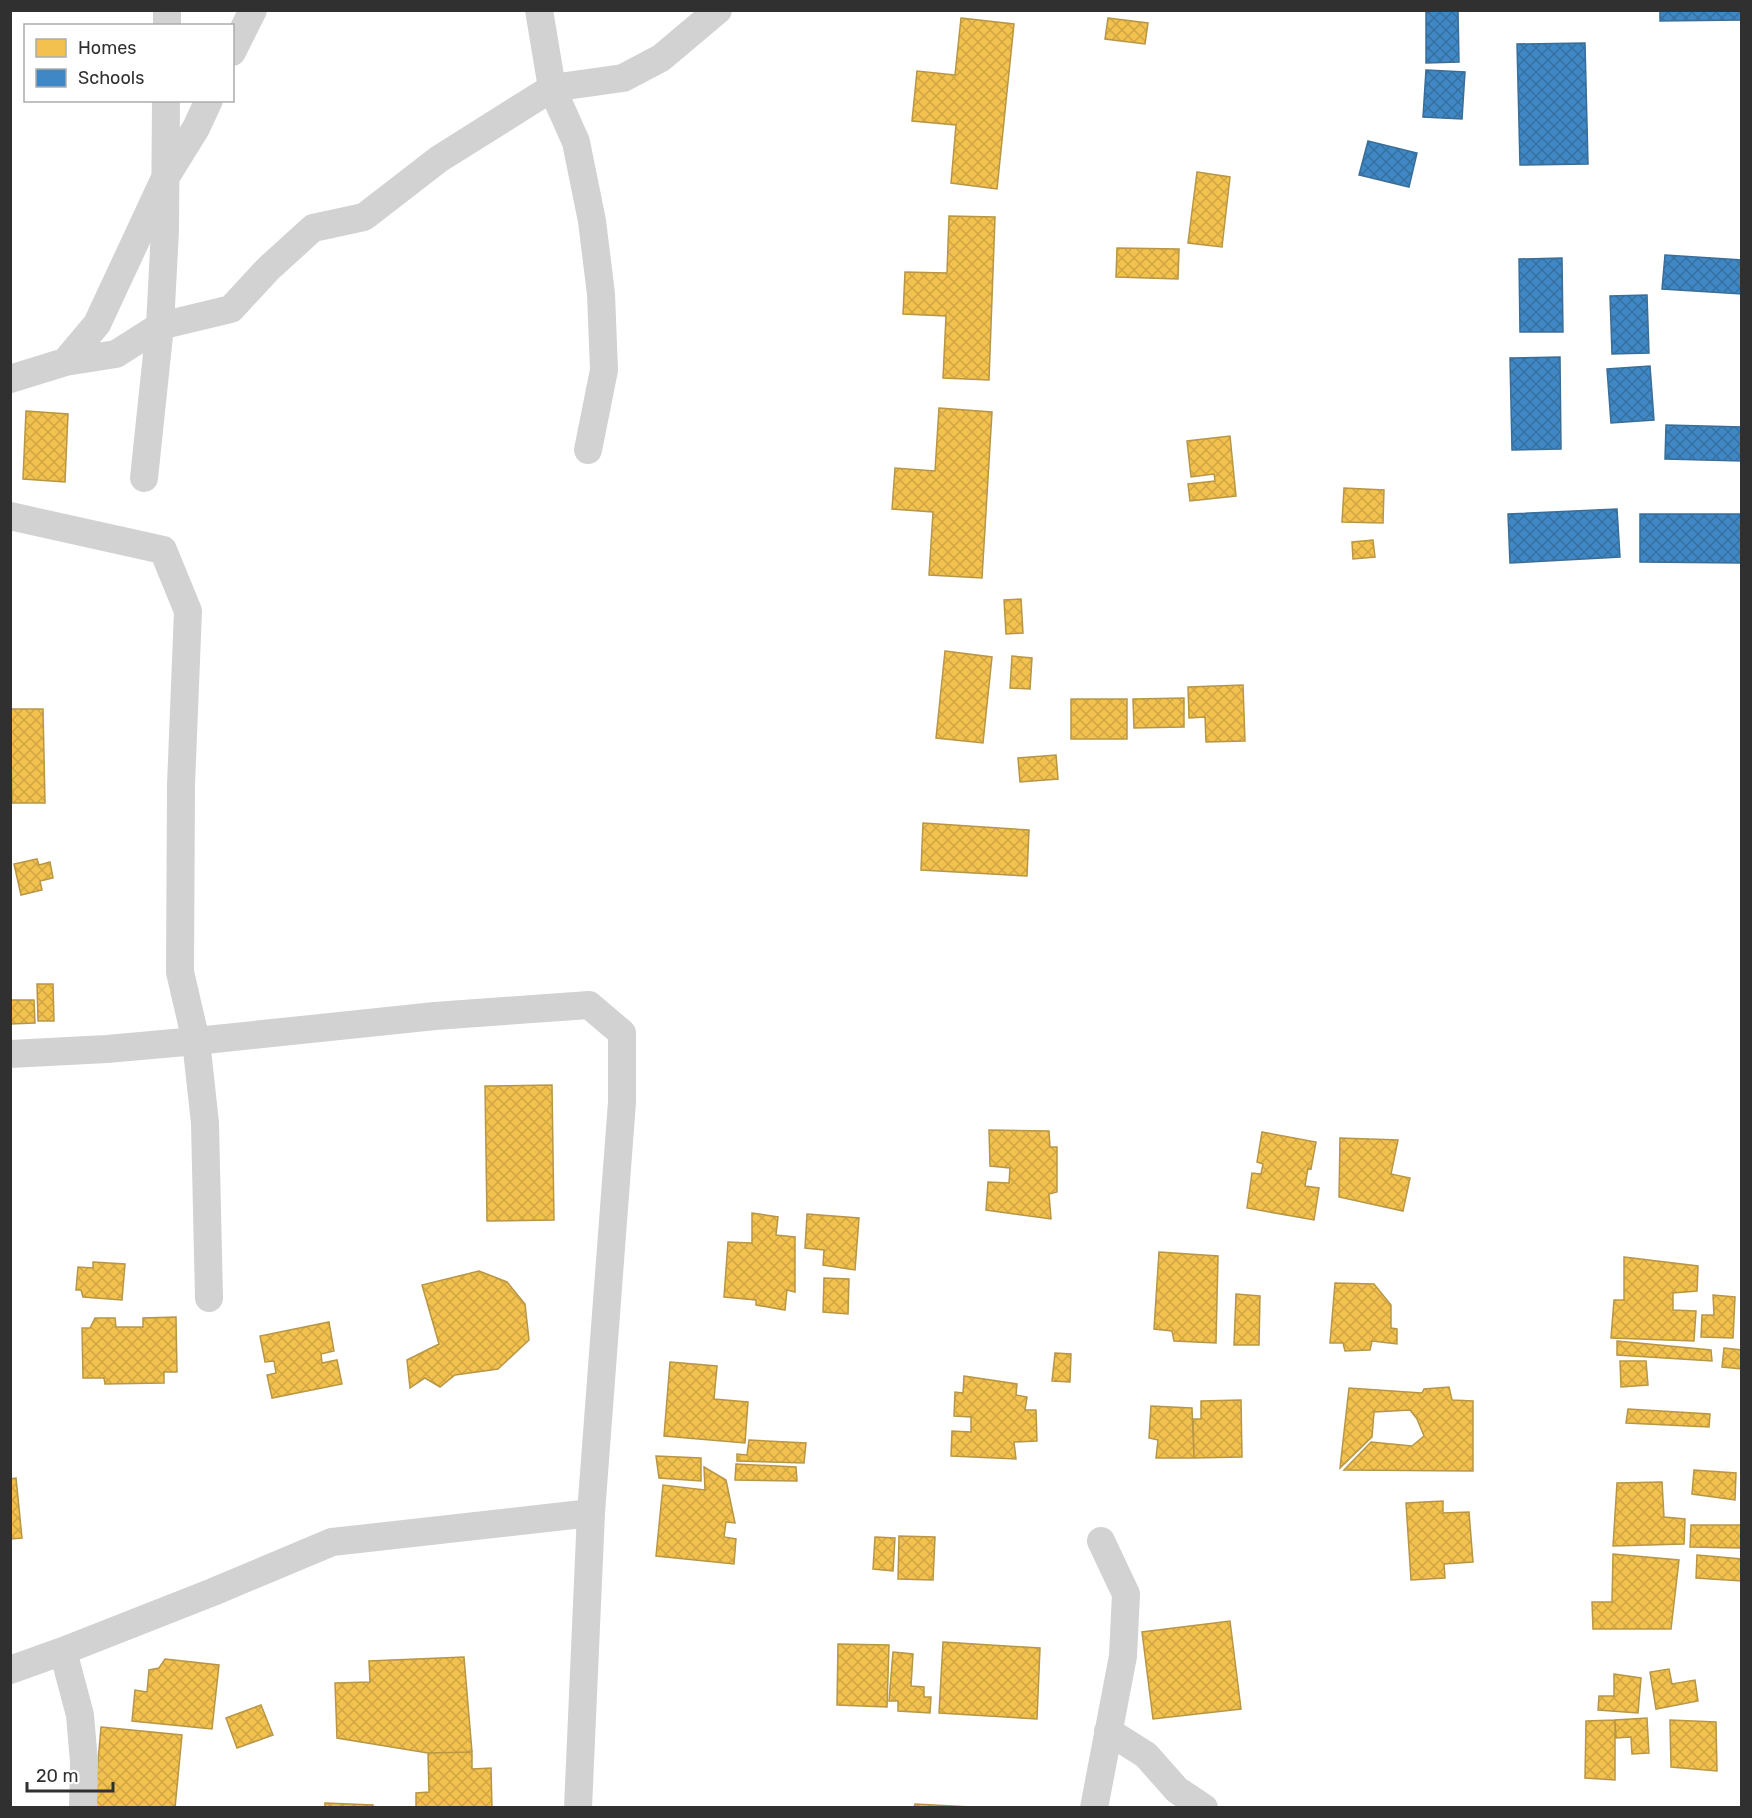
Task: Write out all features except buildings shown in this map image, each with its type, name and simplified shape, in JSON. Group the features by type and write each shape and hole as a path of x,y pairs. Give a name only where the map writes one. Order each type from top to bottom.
{"street":[{"path":"234,48 253,10"},
{"path":"539,10 552,88 576,142 592,220 601,294 604,370 588,450"},
{"path":"10,380 65,362 116,354 160,326 231,309 268,269 313,228 364,217 439,159 552,88 623,78 661,58 718,10"},
{"path":"144,478 160,326 165,230 166,102"},
{"path":"65,362 97,324 165,178 196,128 208,102"},
{"path":"10,516 163,550 188,611 181,785 180,972 196,1041 206,1123 209,1298"},
{"path":"10,1054 106,1049 435,1016 589,1005 622,1033 622,1102 591,1513 578,1808"},
{"path":"10,1670 213,1592 332,1542 591,1513"},
{"path":"1094,1808 1123,1656 1126,1594 1101,1541"},
{"path":"63,1651 80,1715 84,1762 83,1808"},
{"path":"1107,1731 1146,1755 1177,1790 1204,1808"}]}
